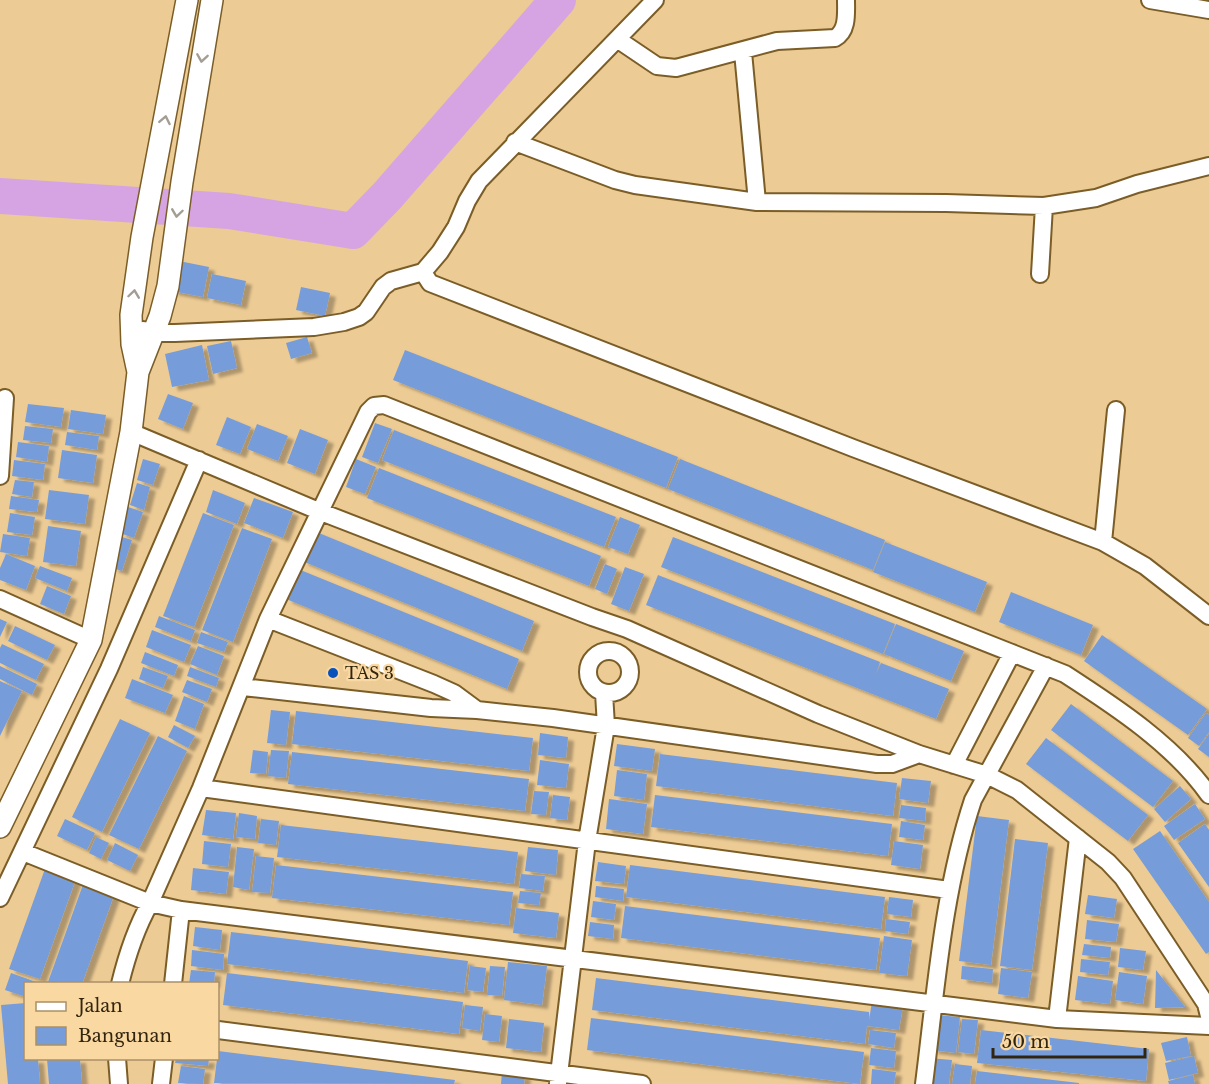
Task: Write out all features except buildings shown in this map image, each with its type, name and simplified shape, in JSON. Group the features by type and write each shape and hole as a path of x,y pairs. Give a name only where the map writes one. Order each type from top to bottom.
{"street":[{"path":"131,325 153,333 269,329 344,322 359,317 366,312 383,287 398,278 419,272 440,252 456,227 479,181 655,0"},
{"path":"617,39 657,66 676,68 784,40 835,38 844,27 846,0"},
{"path":"1150,0 1209,10"},
{"path":"0,827 91,640 131,432 138,372 160,316 168,286 182,182 211,8 186,5 142,237 131,325 132,344 138,372"},
{"path":"743,52 757,202"},
{"path":"515,142 615,180 635,185 757,202 1044,206 1096,198 1137,184 1209,166"},
{"path":"1040,274 1044,206"},
{"path":"419,272 430,283 853,448 1103,542 1145,566 1209,616"},
{"path":"0,476 5,398"},
{"path":"120,982 128,952 140,920 150,903 201,788 243,687 268,619 368,412 374,406 384,405 1065,674 1116,707 1184,765 1209,795"},
{"path":"1103,542 1116,410"},
{"path":"131,432 321,512 591,618 627,629 818,714 919,754 987,775 1017,790 1108,862 1123,878 1208,1008"},
{"path":"0,898 109,669 193,457"},
{"path":"0,599 91,640"},
{"path":"268,619 434,684 454,693 477,710"},
{"path":"615,652 627,629"},
{"path":"615,652 628,661 630,678 620,691 604,693 591,683 589,667 599,654 615,652"},
{"path":"954,765 1012,653"},
{"path":"924,1084 949,890 968,817 974,800 1046,666"},
{"path":"243,687 430,708 477,710 877,764 892,764 919,754"},
{"path":"559,1079 587,841 606,726 604,693"},
{"path":"201,788 949,890"},
{"path":"1057,1019 1078,838"},
{"path":"22,852 150,903 181,910 1057,1019 1209,1026"},
{"path":"173,982 181,910"},
{"path":"219,1030 559,1079 642,1084"},
{"path":"117,1060 119,1084"},
{"path":"161,1084 164,1060"}],"waterway":[{"path":"0,196 229,211 353,231 387,196 558,0"}],"place":[{"name":"TAS 3","path":"333,673"}]}
